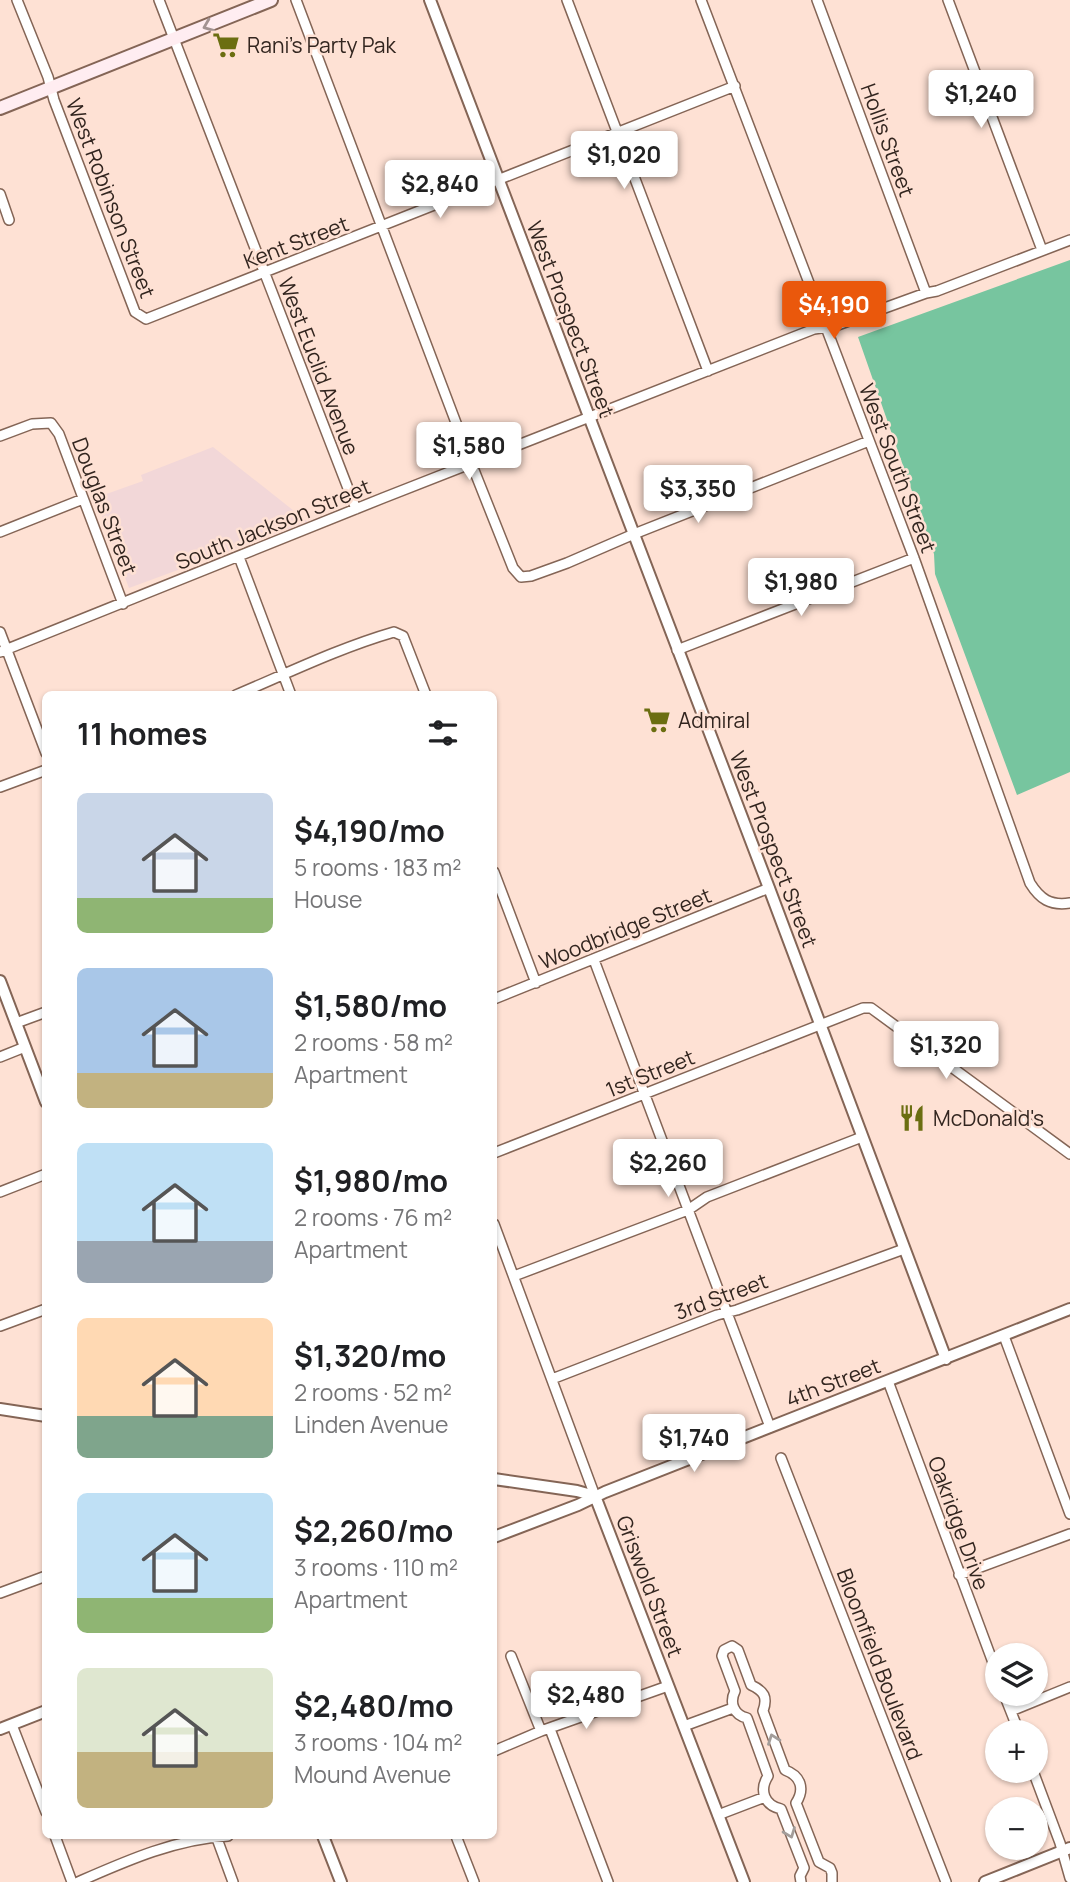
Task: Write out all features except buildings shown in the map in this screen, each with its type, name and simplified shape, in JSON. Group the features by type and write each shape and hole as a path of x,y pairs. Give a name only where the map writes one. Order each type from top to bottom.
{"main road":[{"path":"0,108 271,0"}],"street":[{"name":"West Robinson Street","path":"17,0 135,312 142,318"},
{"name":"West Euclid Avenue","path":"159,0 356,509"},
{"path":"296,0 472,464 513,568 521,577 566,563 869,441"},
{"name":"West Prospect Street","path":"430,0 946,1359"},
{"path":"567,0 708,371"},
{"name":"West South Street","path":"701,0 914,558 1030,883 1044,900 1060,904 1070,902"},
{"name":"Hollis Street","path":"817,0 926,293"},
{"path":"948,0 1042,250"},
{"name":"Kent Street","path":"142,318 149,319 735,86"},
{"path":"0,194 9,220"},
{"name":"South Jackson Street","path":"3,651 814,329 835,326 937,291 1070,240"},
{"name":"Douglas Street","path":"0,436 32,424 51,423 59,434 123,604"},
{"path":"0,532 83,499"},
{"path":"239,557 289,691"},
{"path":"677,650 914,558"},
{"path":"0,632 3,651 42,744"},
{"path":"245,691 296,667 394,632 403,636 424,691"},
{"path":"0,788 42,772"},
{"path":"497,880 536,983"},
{"name":"Woodbridge Street","path":"497,998 769,888"},
{"path":"594,960 771,1427"},
{"path":"0,981 42,1092"},
{"name":"1st Street","path":"497,1152 863,1008 871,1009 1070,1154"},
{"path":"16,1023 42,1013"},
{"path":"0,1057 25,1047"},
{"path":"513,1276 688,1210 707,1197 862,1137"},
{"path":"0,1192 42,1176"},
{"name":"Griswold Street","path":"497,1232 595,1496 744,1882"},
{"name":"3rd Street","path":"552,1380 727,1312 904,1249"},
{"name":"4th Street","path":"497,1536 1070,1309"},
{"path":"0,1326 42,1310"},
{"path":"1004,1336 1070,1514"},
{"name":"Oakridge Drive","path":"888,1381 985,1643"},
{"path":"0,1409 42,1415"},
{"name":"Bloomfield Boulevard","path":"781,1458 946,1882"},
{"path":"497,1479 595,1496"},
{"path":"959,1575 1070,1534"},
{"path":"0,1593 42,1577"},
{"path":"735,1691 742,1686 751,1685 761,1690 766,1703 763,1711 754,1718 747,1718 737,1714 733,1708 735,1691 722,1656 724,1650 729,1647 738,1650 751,1685"},
{"path":"511,1656 546,1730 608,1882"},
{"path":"497,1750 668,1686"},
{"path":"1011,1711 1070,1687"},
{"path":"1009,1706 1014,1720"},
{"path":"684,1727 733,1708"},
{"path":"747,1718 768,1776 763,1788 765,1797 769,1804 780,1809 787,1808 796,1803 801,1784 797,1777 785,1770 763,1711"},
{"path":"0,1729 42,1713"},
{"path":"12,1724 42,1802"},
{"path":"768,1776 785,1770"},
{"path":"1038,1783 1066,1850 1070,1878"},
{"path":"718,1815 765,1797"},
{"path":"796,1803 819,1862"},
{"path":"780,1809 804,1868"},
{"path":"56,1839 72,1882"},
{"path":"78,1882 186,1839"},
{"path":"217,1839 233,1882"},
{"path":"324,1839 341,1882"},
{"path":"458,1839 474,1882"},
{"path":"985,1882 1066,1850"},
{"path":"801,1882 800,1876 804,1868 819,1862 830,1868 832,1882"}],"shaded area":[{"path":"213,447 308,522 129,588 95,498 143,481 141,475"}],"green space":[{"path":"1070,260 1070,772 1017,795 935,574 934,554 858,337"}],"place":[{"name":"Rani's Party Pak","path":"226,45"},
{"name":"Admiral","path":"657,720"},
{"name":"McDonald's","path":"912,1118"}]}
